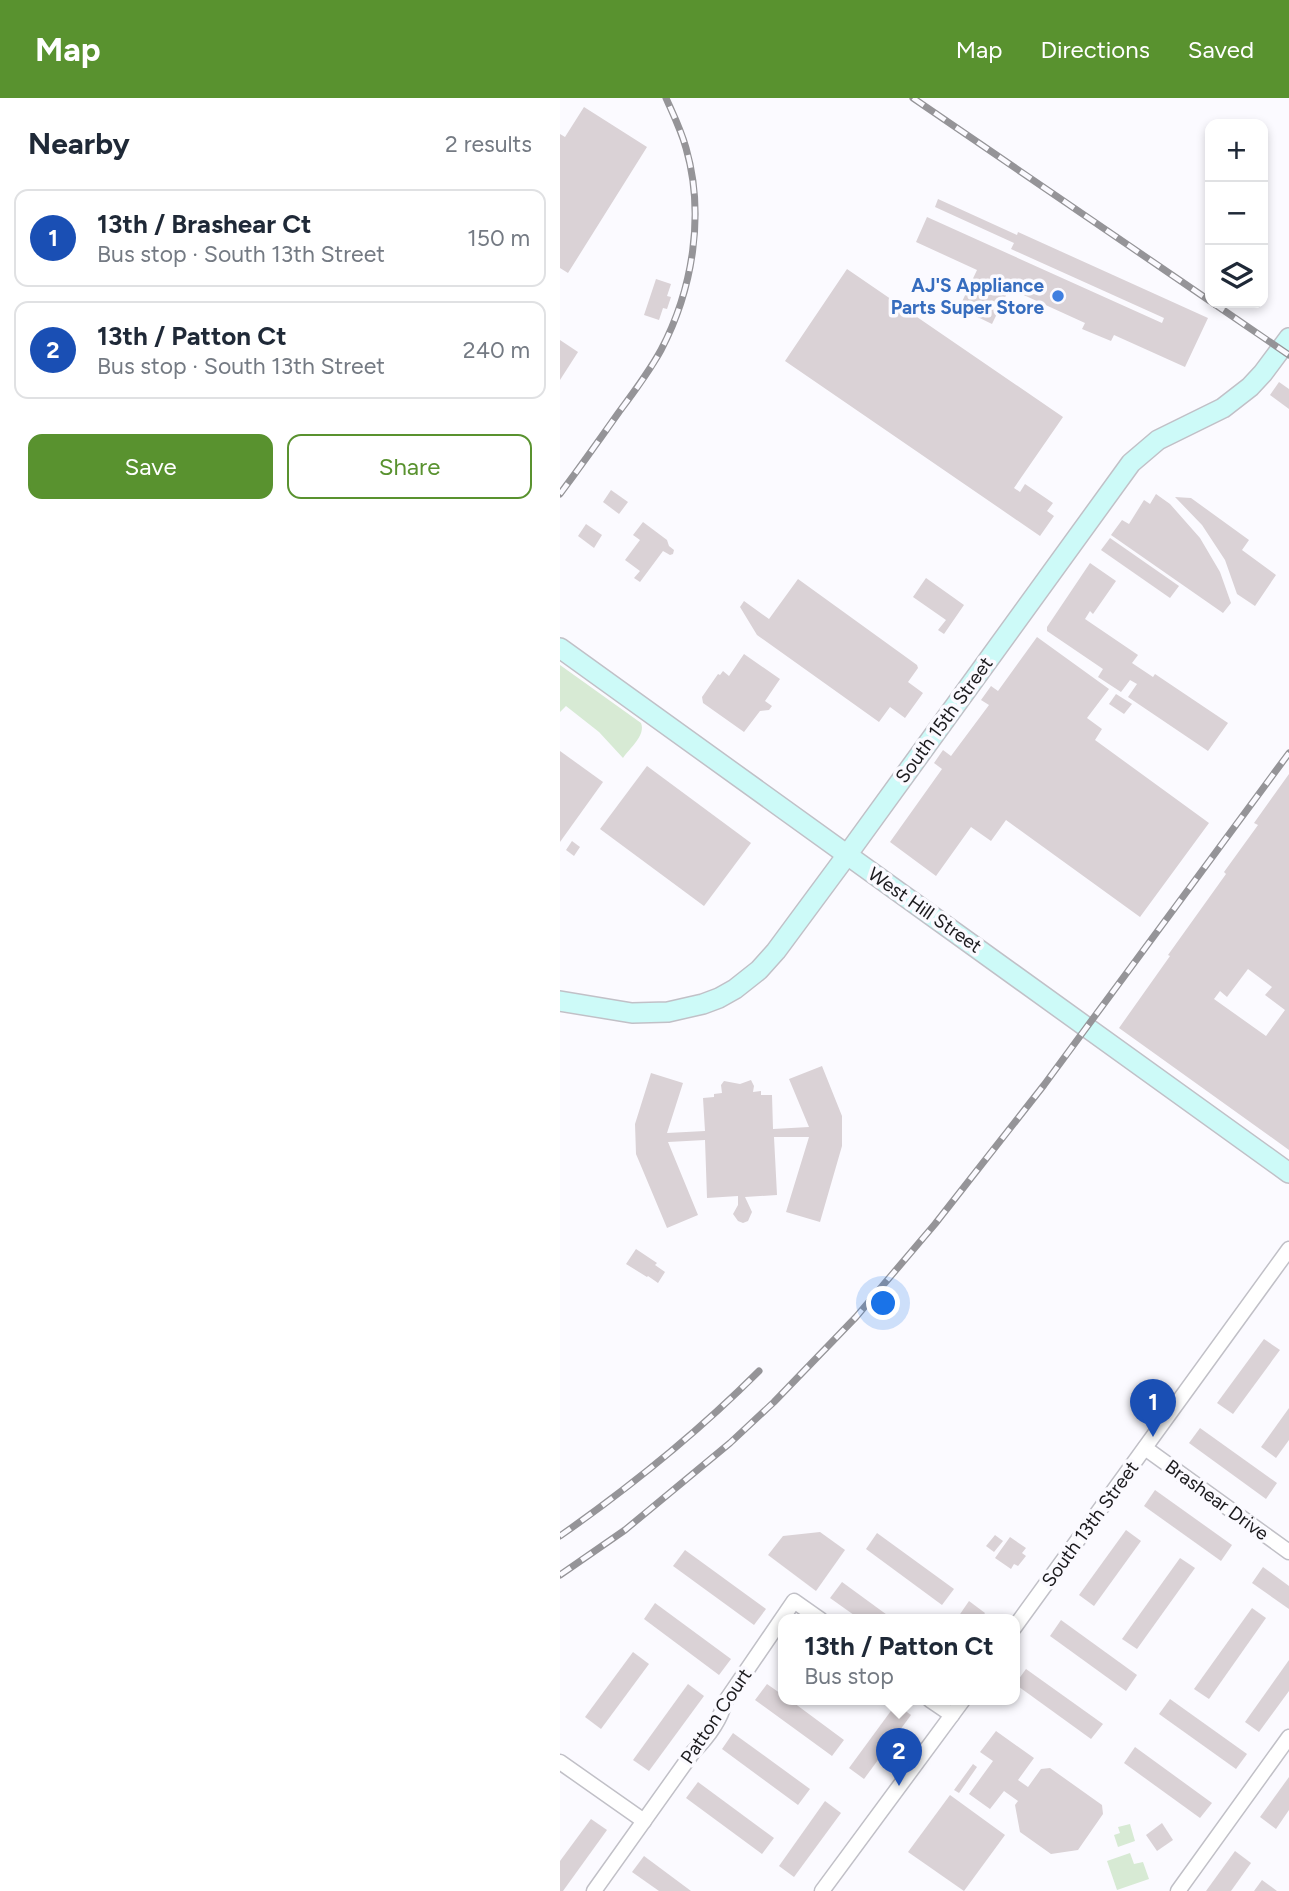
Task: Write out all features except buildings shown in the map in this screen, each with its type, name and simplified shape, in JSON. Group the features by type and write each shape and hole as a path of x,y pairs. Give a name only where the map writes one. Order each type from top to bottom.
{"street":[{"name":"South 15th Street","path":"560,1001 650,1014 686,1009 719,998 759,970 776,951 1131,463 1158,440 1223,408 1250,387 1289,338"},
{"name":"West Hill Street","path":"560,648 1289,1173"},
{"name":"South 13th Street","path":"1020,1621 1289,1249"},
{"name":"Brashear Drive","path":"1145,1448 1289,1552"},
{"name":"Patton Court","path":"785,1614 794,1601 812,1614"},
{"name":"Patton Court","path":"594,1891 721,1716 725,1702 778,1624"},
{"path":"937,1705 952,1715"},
{"path":"822,1891 959,1705"},
{"path":"1178,1891 1289,1737"},
{"path":"560,1762 644,1821"}],"green space":[{"path":"560,665 641,723 639,737 623,758 599,732 566,706 560,712"},
{"path":"1130,1824 1135,1841 1118,1847 1114,1835 1120,1833 1118,1827"},
{"path":"1130,1853 1134,1864 1143,1862 1149,1879 1117,1890 1107,1861"}],"railway":[{"path":"560,494 661,350 672,327 688,277 695,225 692,173 684,141 666,98"},
{"path":"913,98 1205,298"},
{"path":"1220,308 1289,355"},
{"path":"560,1575 625,1530 730,1443 774,1402 856,1317 935,1224 1044,1085 1289,753"},
{"path":"560,1536 663,1458 759,1371"}],"place":[{"name":"AJ'S Appliance Parts Super Store","path":"1058,296"},
{"name":"13th / Brashear Ct","path":"1153,1437"},
{"name":"13th / Patton Ct","path":"899,1786"}]}
